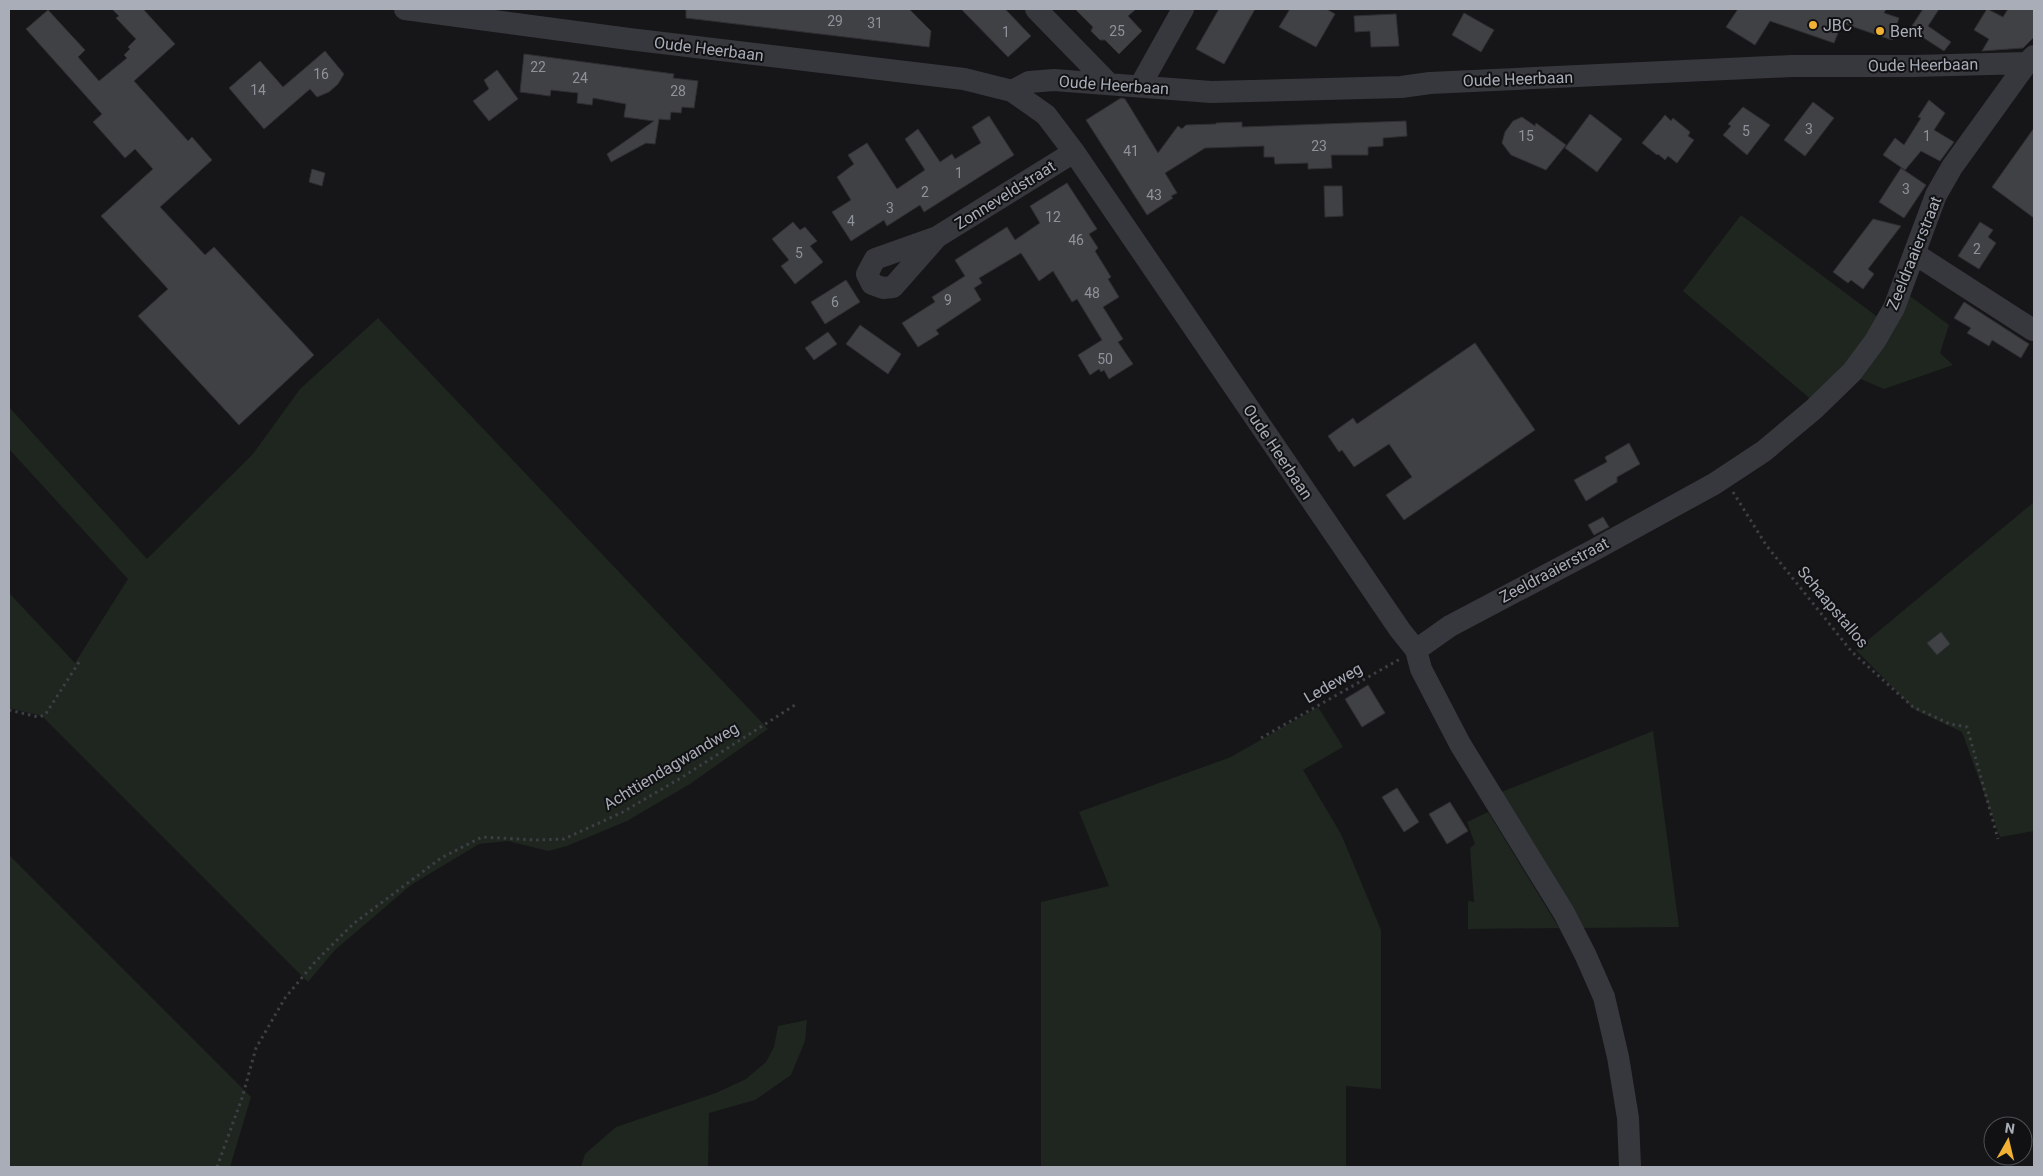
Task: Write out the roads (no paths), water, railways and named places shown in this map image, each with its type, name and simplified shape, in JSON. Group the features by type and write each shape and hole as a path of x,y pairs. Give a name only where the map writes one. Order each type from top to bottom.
{"street":[{"name":"Oude Heerbaan","path":"405,9 648,42 964,79 1012,91 1046,115 1074,152 1400,630 1416,650"},
{"path":"1036,9 1109,84"},
{"path":"1140,86 1183,9"},
{"name":"Oude Heerbaan","path":"1012,91 1029,82 1054,80 1211,92 1309,90 1402,87 1430,83 1792,66 1914,66 2030,59"},
{"name":"Zeeldraaierstraat","path":"1416,650 1450,626 1594,550 1724,477 1764,451 1814,409 1852,372 1874,341 1894,308 1936,196 1952,167 2030,59"},
{"name":"Zonneveldstraat","path":"937,237 1074,152"},
{"path":"1915,254 2033,330"},
{"path":"1416,650 1421,670 1460,744 1564,913 1604,997 1618,1057 1628,1118 1630,1167"}],"place":[{"name":"JBC","path":"1813,25"},
{"name":"Bent","path":"1880,31"}]}
